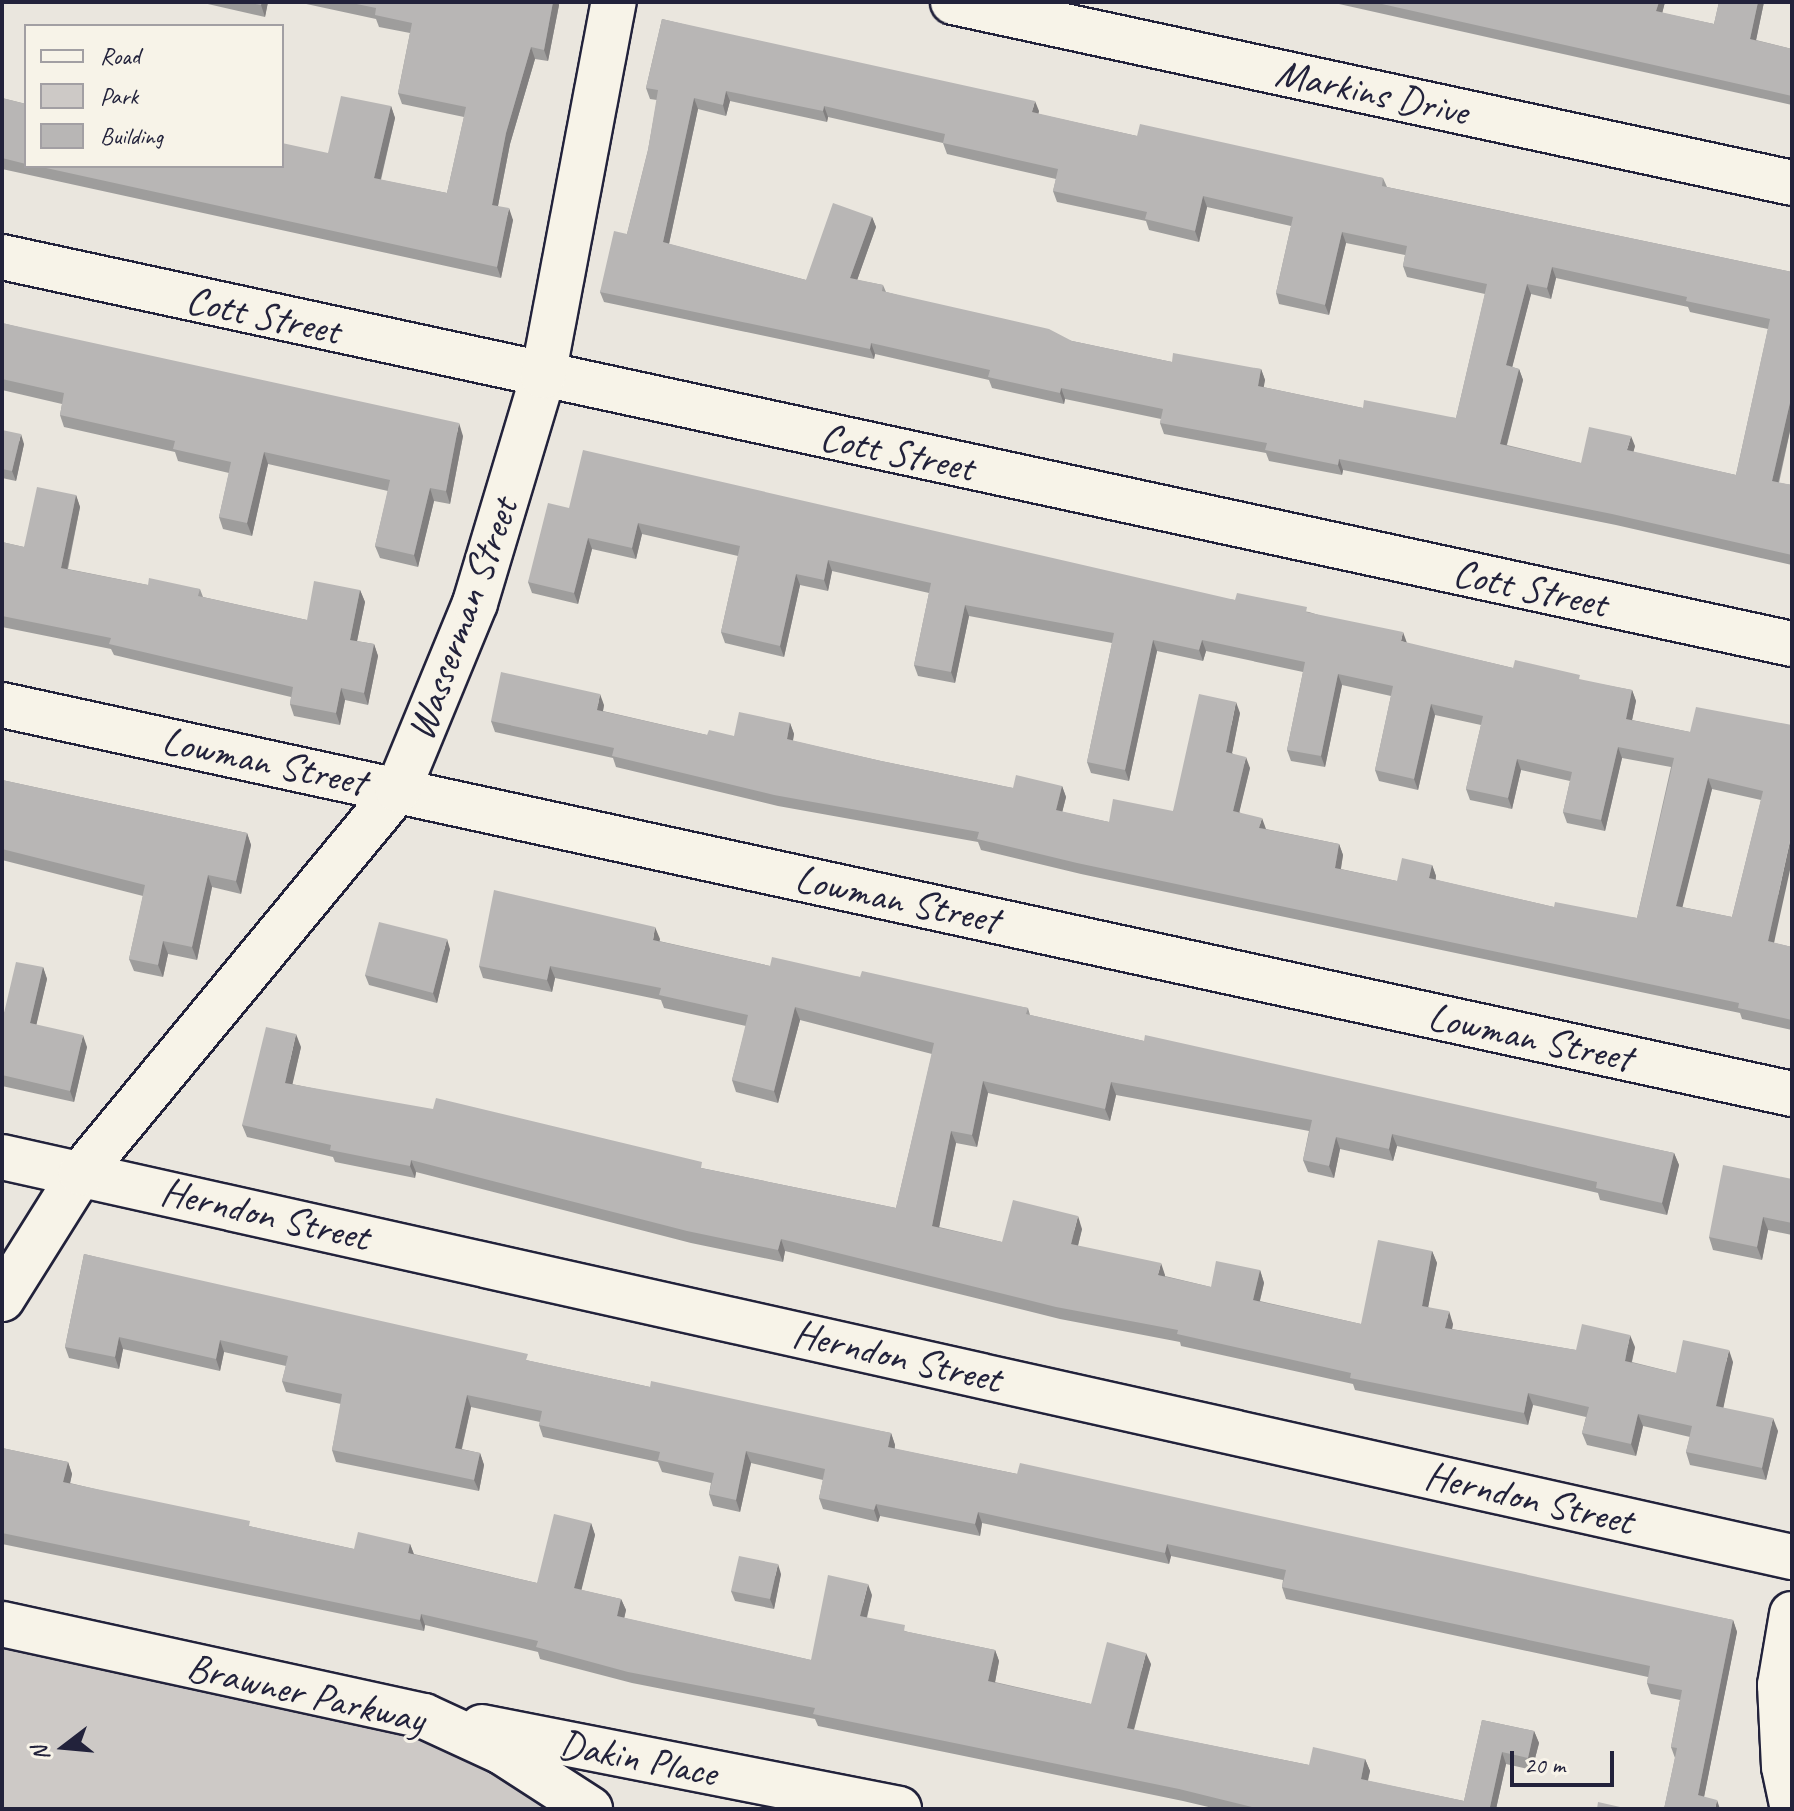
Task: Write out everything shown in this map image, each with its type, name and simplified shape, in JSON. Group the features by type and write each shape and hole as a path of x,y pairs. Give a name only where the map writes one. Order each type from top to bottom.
{"street":[{"name":"Wasserman Street","path":"2,1299 81,1173 398,790 475,603 543,376 614,2"},
{"name":"Markins Drive","path":"953,2 1792,183"},
{"name":"Cott Street","path":"2,257 1792,644"},
{"name":"Lowman Street","path":"2,705 1792,1094"},
{"name":"Herndon Street","path":"2,1157 1792,1557"},
{"path":"1792,1614 1780,1685 1784,1767 1792,1805"},
{"name":"Brawner Parkway","path":"2,1624 424,1716 502,1752 590,1809"},
{"name":"Dakin Place","path":"424,1716 715,1791 899,1809"}],"green space":[{"path":"2,1646 418,1738 458,1751 551,1809 2,1809"}],"building":[{"path":"347,2 553,2 544,50 531,47 506,133 492,205 509,208 497,267 46,168 284,168 284,143 328,153 341,96 391,106 374,178 447,193 466,107 398,93 412,23 375,15 376,8"},
{"path":"1373,2 1659,2 1656,11 1714,24 1719,2 1758,2 1750,39 1792,49 1792,96"},
{"path":"662,19 1035,101 1032,112 1137,136 1140,124 1383,178 1382,186 1792,272 1792,394 1772,481 1792,485 1792,555 1612,514 1339,459 1338,465 1265,450 1267,443 1160,423 1163,409 1061,388 1060,393 988,377 990,370 871,343 870,349 600,292 614,231 627,234 648,150 658,90 646,88","holes":["726,91 823,111 824,106 945,134 943,143 1058,169 1053,191 1147,212 1145,219 1195,231 1203,196 1293,217 1276,293 1325,305 1342,232 1407,246 1403,266 1487,284 1456,418 1364,400 1363,408 1258,386 1261,369 1173,353 1172,362 1072,341 1049,329 882,291 883,285 850,278 872,217 833,203 806,280 663,242 694,98 723,105","1552,267 1770,319 1736,475 1627,450 1631,436 1589,427 1581,463 1500,444 1519,369 1506,365 1527,284 1547,288"]},
{"path":"2,98 24,104 24,164 2,158"},
{"path":"2,323 459,423 446,491 430,488 414,555 375,546 390,480 264,452 247,523 219,517 231,462 173,449 175,441 60,415 64,393 2,379"},
{"path":"2,430 21,434 12,471 2,469"},
{"path":"583,450 1235,600 1237,593 1307,607 1306,612 1403,632 1401,641 1513,668 1515,660 1580,675 1579,679 1632,690 1626,719 1690,732 1696,707 1792,725 1792,832 1768,941 1792,947 1792,1020 1738,1008 1739,1003 1077,863 977,839 979,832 774,795 612,756 614,748 491,721 501,672 600,694 597,710 707,735 709,730 734,736 739,712 790,723 787,739 881,761 1013,788 1016,775 1062,786 1056,810 1109,822 1113,799 1173,811 1199,694 1236,702 1226,752 1246,757 1233,811 1262,818 1259,828 1339,844 1335,868 1397,881 1402,858 1432,865 1429,878 1554,907 1555,902 1637,918 1674,758 1618,747 1601,820 1563,812 1572,772 1517,759 1508,798 1466,789 1483,716 1431,704 1414,779 1375,770 1393,686 1338,674 1321,756 1287,750 1305,662 1202,640 1199,650 1153,640 1125,770 1087,762 1114,633 965,605 951,672 914,665 931,583 828,560 824,580 796,574 780,646 721,632 740,546 638,523 632,548 588,538 574,593 528,582 548,503 569,508","holes":["1708,778 1763,791 1732,917 1676,906"]},
{"path":"37,487 76,495 61,568 148,585 149,578 200,589 198,596 307,620 314,581 360,590 350,640 374,644 364,693 341,688 336,713 290,704 293,687 109,644 111,638 2,616 2,542 24,547"},
{"path":"2,780 247,833 236,881 208,875 192,947 163,941 158,965 129,959 145,885 2,849"},
{"path":"494,890 655,927 653,940 770,966 772,957 860,977 862,971 1028,1008 1026,1014 1144,1041 1145,1035 1674,1153 1662,1203 1596,1188 1597,1182 1392,1134 1389,1149 1336,1137 1329,1166 1303,1160 1312,1120 1111,1082 1105,1109 983,1081 972,1135 951,1131 932,1226 1002,1242 1013,1200 1078,1216 1071,1244 1161,1263 1158,1275 1211,1287 1216,1261 1260,1270 1253,1300 1361,1324 1378,1240 1432,1251 1422,1306 1449,1311 1445,1328 1576,1350 1582,1324 1630,1335 1625,1361 1676,1373 1683,1340 1729,1350 1716,1406 1773,1418 1762,1468 1686,1452 1692,1426 1638,1414 1631,1444 1582,1433 1589,1407 1528,1393 1524,1413 1350,1378 1351,1373 1177,1334 1178,1330 1056,1307 781,1239 778,1250 687,1231 411,1160 410,1166 330,1150 331,1145 242,1125 266,1027 296,1034 285,1083 433,1109 436,1098 702,1162 701,1168 896,1208 934,1043 795,1007 774,1091 732,1080 748,1015 659,995 661,988 550,966 547,980 479,966"},
{"path":"379,922 447,939 433,993 365,975"},
{"path":"16,962 43,967 30,1023 83,1035 70,1091 2,1075 2,1012"},
{"path":"1723,1165 1792,1179 1792,1223 1763,1217 1757,1247 1709,1237"},
{"path":"84,1254 528,1354 526,1360 650,1387 651,1381 891,1433 888,1447 1017,1474 1020,1463 1733,1620 1698,1795 1717,1800 1715,1809 1664,1809 1677,1748 1671,1747 1682,1690 1647,1683 1650,1666 1282,1587 1286,1570 1167,1544 1165,1553 978,1512 975,1524 876,1504 874,1510 819,1498 825,1469 746,1451 736,1500 709,1494 714,1473 658,1460 660,1452 539,1425 542,1411 467,1395 455,1448 480,1453 474,1480 332,1450 342,1394 282,1381 288,1356 220,1340 216,1359 119,1337 115,1357 65,1347"},
{"path":"2,1448 68,1462 63,1482 250,1521 249,1526 354,1549 358,1532 410,1544 408,1553 537,1583 554,1514 591,1523 574,1588 621,1599 617,1616 811,1660 828,1575 868,1584 860,1616 905,1625 904,1631 995,1650 988,1681 1091,1704 1107,1642 1146,1653 1127,1728 1309,1765 1313,1747 1365,1759 1361,1779 1464,1801 1482,1720 1534,1731 1528,1758 1502,1752 1490,1807 1497,1809 1260,1809 1179,1789 813,1714 815,1708 628,1672 536,1647 538,1641 421,1614 420,1620 2,1533"},
{"path":"739,1556 778,1564 770,1599 731,1591"},
{"path":"1598,1802 1629,1809 1597,1809"}]}
